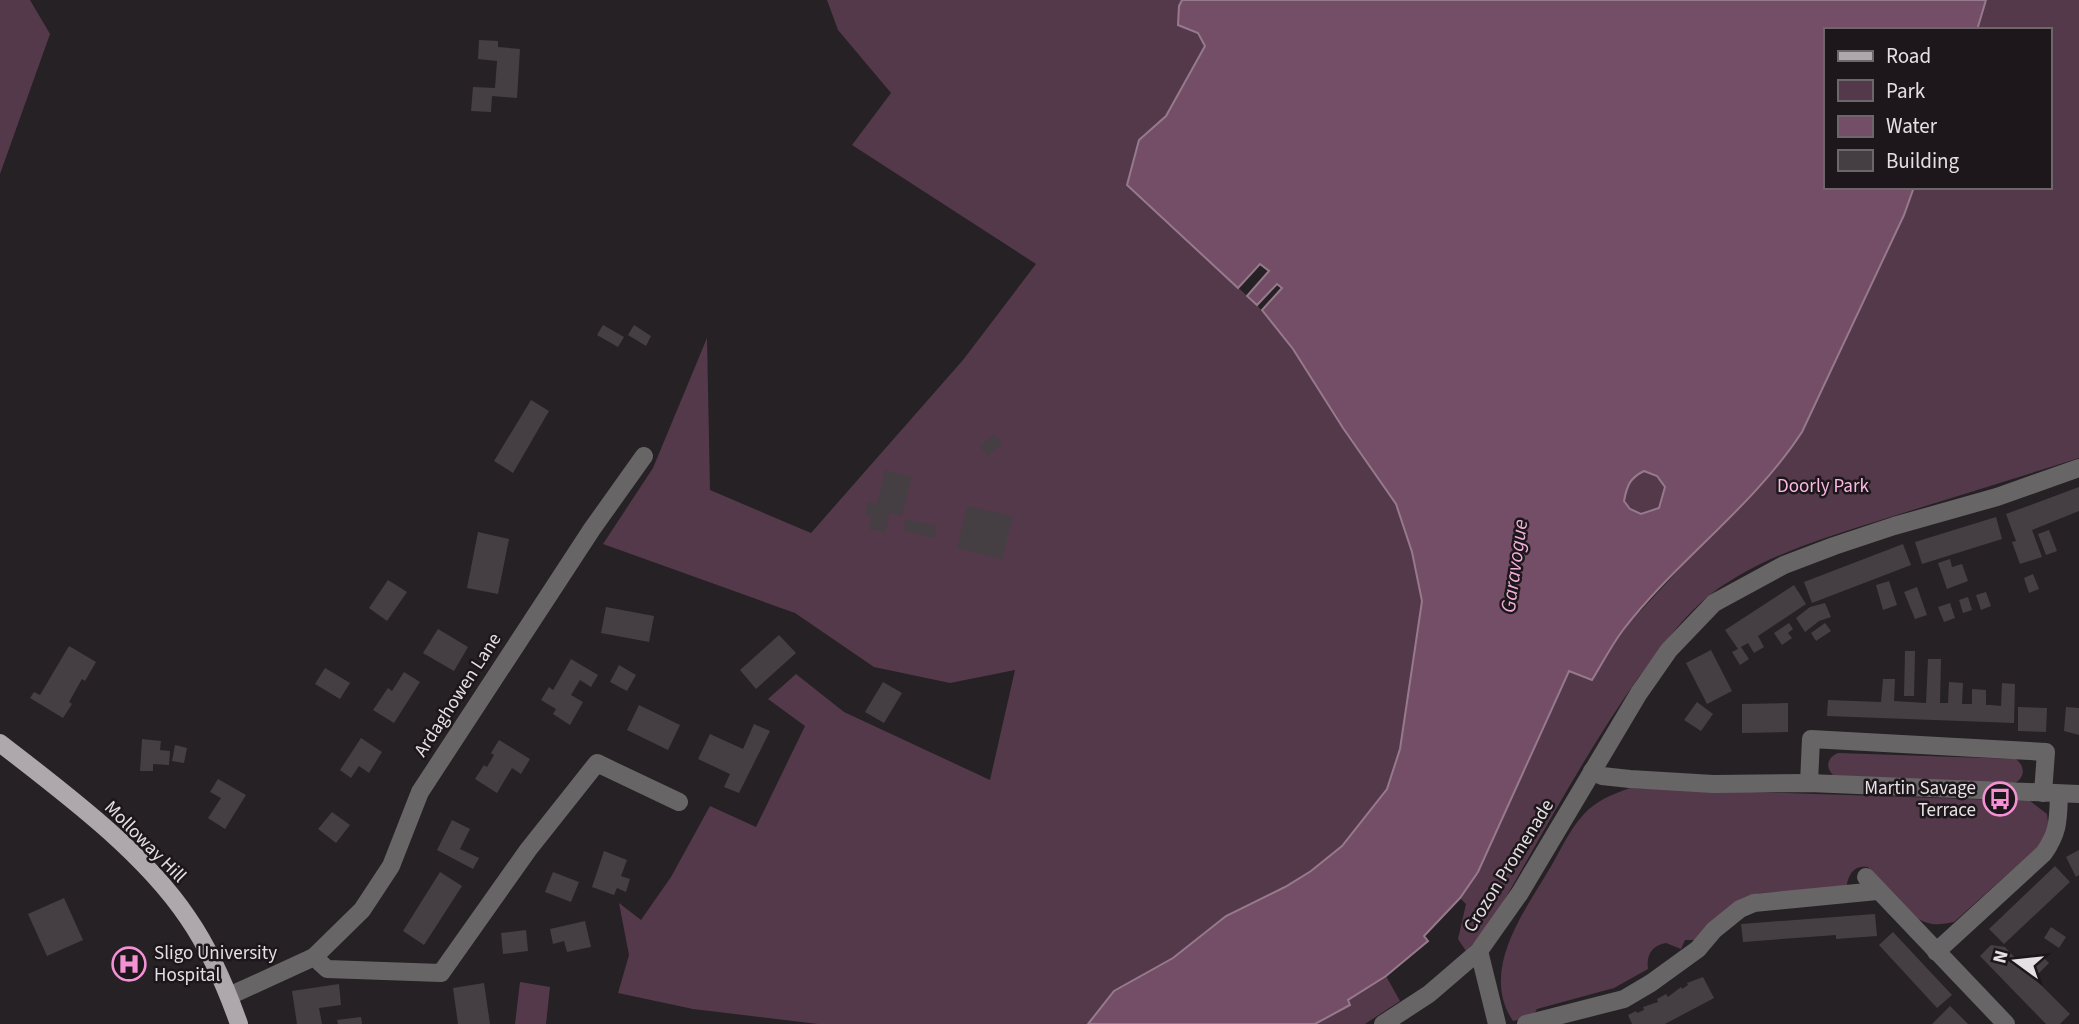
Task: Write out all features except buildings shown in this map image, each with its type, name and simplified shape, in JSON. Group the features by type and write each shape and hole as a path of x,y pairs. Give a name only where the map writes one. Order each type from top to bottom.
{"main road":[{"name":"Molloway Hill","path":"0,743 52,783 142,863 187,916 205,946 239,1024"}],"street":[{"name":"Ardaghowen Lane","path":"229,996 314,957 362,910 391,866 420,792 592,529 644,456"},
{"path":"2079,468 1997,497 1834,546 1784,565 1714,603 1669,650 1639,693 1592,771 1602,776 1713,784 1809,783 2079,794"},
{"path":"1809,783 1811,739 2046,752 2051,793 2059,821 2056,836 2044,853 1936,952"},
{"path":"314,957 327,969 442,973 528,850 597,763 679,802"},
{"name":"Crozon Promenade","path":"1383,1024 1429,994 1479,951 1520,892 1592,771"},
{"path":"1527,1024 1623,999 1651,983 1698,949 1714,930 1740,909 1755,903 1871,884 2006,1024"},
{"path":"1479,951 1497,1024"}],"green space":[{"path":"0,0 30,0 50,34 0,174"},
{"path":"827,0 1198,0 1219,41 1127,185 1257,305 1293,349 1396,504 1412,552 1422,601 1400,749 1387,789 1342,846 1311,872 1226,916 1173,958 1114,991 1088,1024 818,1024 693,1009 618,993 629,955 619,903 641,920 671,877 710,806 756,827 805,726 768,699 796,674 844,712 990,780 1015,670 950,683 874,667 795,613 603,544 653,468 707,338 710,490 811,533 963,360 1036,264 852,145 891,93 838,30"},
{"name":"Doorly Park","path":"1986,0 2079,0 2079,458 1815,542 1750,569 1711,594 1681,623 1638,678 1584,762 1501,906 1485,931 1466,951 1458,939 1466,904 1460,898 1490,845 1569,671 1592,680 1622,631 1792,447 1802,432 1904,215 1913,189 2051,189 2051,28 1978,28"},
{"path":"1644,471 1657,476 1665,487 1659,508 1641,514 1630,509 1624,501 1630,483"},
{"path":"1838,753 2016,759 2023,773 2013,784 1835,777 1828,764"},
{"path":"1630,788 2030,801 2047,814 2049,831 2038,847 1954,922 1932,924 1917,919 1894,898 1868,867 1858,868 1850,876 1846,890 1759,893 1757,899 1698,940 1685,940 1681,949 1666,943 1657,946 1649,955 1648,969 1614,988 1537,1009 1532,1017 1513,1021 1504,1002 1501,983 1503,964 1508,944 1526,907 1578,821 1600,801"},
{"path":"1386,976 1400,1001 1365,1024 1315,1024 1350,1005 1347,1000"},
{"path":"520,982 550,987 546,1024 515,1024"}],"water":[{"name":"Garavogue","path":"1182,0 1986,0 1978,28 1824,28 1824,189 1913,189 1904,215 1802,432 1761,485 1644,604 1619,636 1592,680 1569,671 1478,872 1460,898 1424,936 1428,941 1386,976 1348,1000 1350,1005 1315,1024 1088,1024 1114,991 1173,958 1226,916 1311,871 1342,846 1387,789 1400,749 1422,601 1412,552 1396,504 1293,349 1262,310 1282,288 1277,284 1257,305 1247,296 1269,271 1260,264 1238,288 1127,185 1139,140 1166,116 1205,46 1198,33 1178,25","holes":["1644,471 1657,476 1665,487 1659,508 1641,514 1630,509 1624,501 1632,479"]}],"place":[{"name":"Martin Savage Terrace","path":"2000,799"},
{"name":"Sligo University Hospital","path":"129,964"}]}
